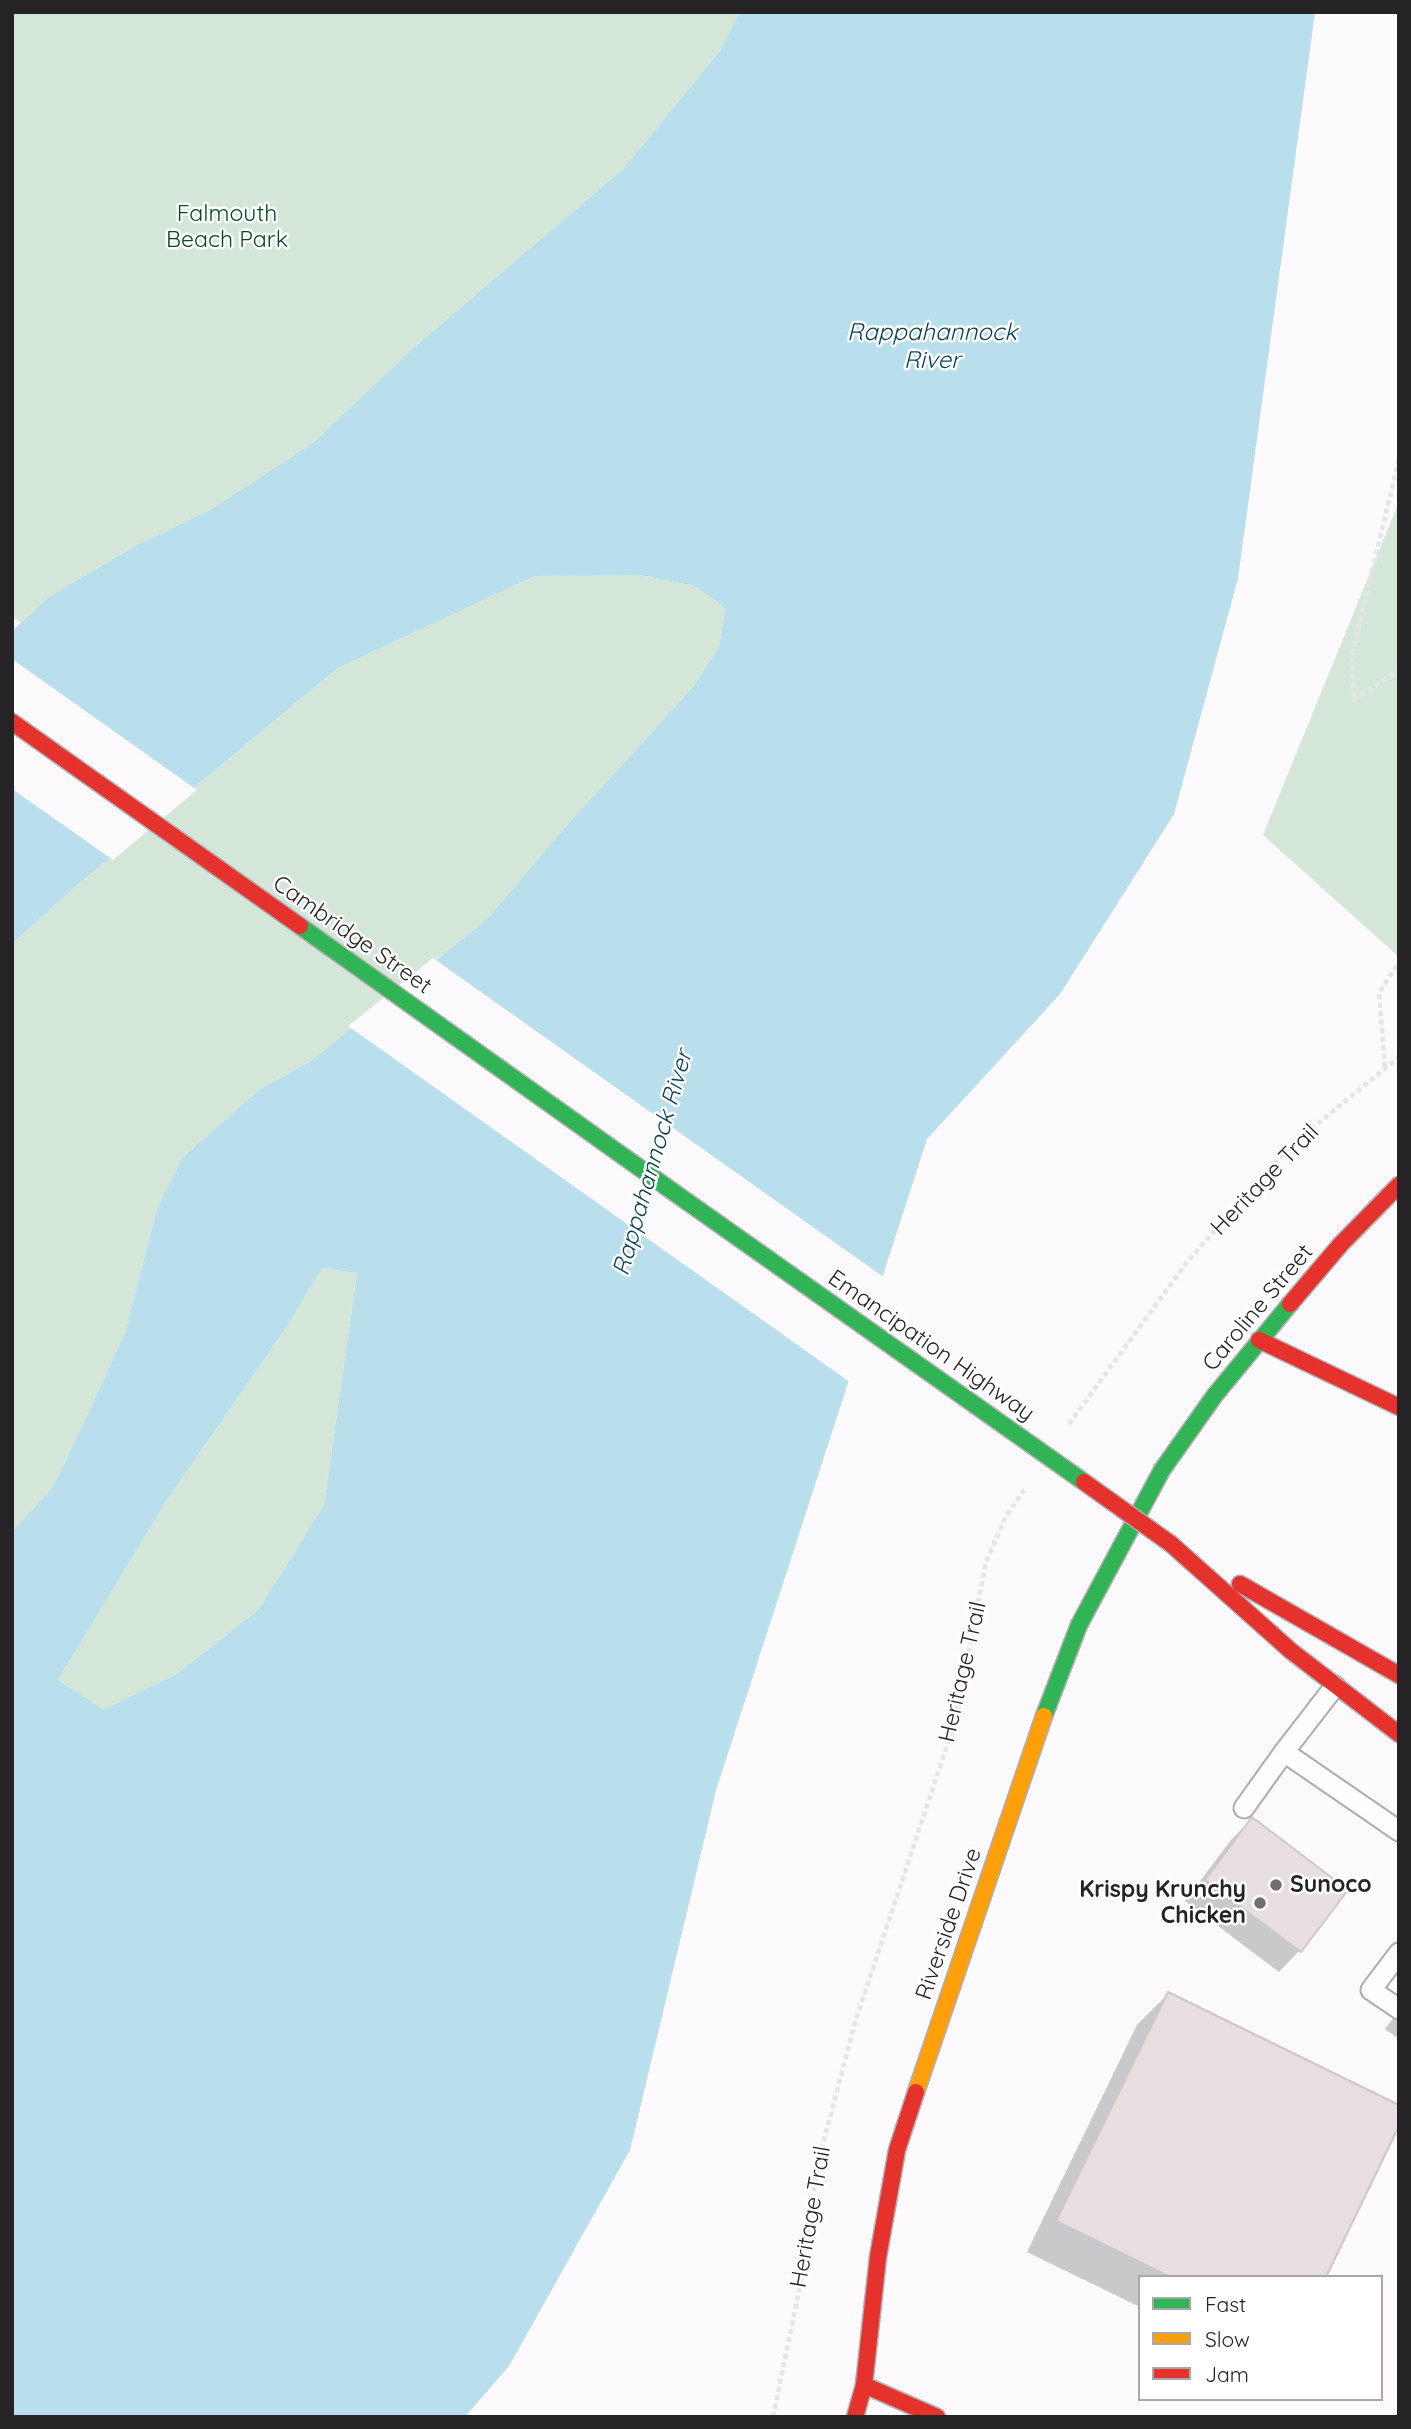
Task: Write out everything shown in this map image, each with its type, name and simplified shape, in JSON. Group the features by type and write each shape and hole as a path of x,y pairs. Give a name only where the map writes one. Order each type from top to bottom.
{"main road":[{"name":"Cambridge Street","path":"12,722 665,1186"},
{"name":"Caroline Street","path":"1162,1470 1215,1395 1259,1340 1341,1244 1399,1185"},
{"name":"Emancipation Highway","path":"665,1186 1171,1544 1399,1675"},
{"path":"1259,1340 1399,1406"},
{"name":"Riverside Drive","path":"855,2417 864,2385 878,2257 897,2150 1057,1679 1074,1636 1162,1470"},
{"name":"Emancipation Highway","path":"1171,1544 1291,1651 1399,1734"},
{"path":"864,2385 937,2417"}],"lane":[{"path":"1244,1808 1335,1686"},
{"path":"1284,1752 1399,1831"},
{"path":"1399,1954 1371,1990 1399,2010"}],"path":[{"path":"1399,460 1352,655 1354,700 1399,670"},
{"path":"1385,1067 1379,993 1399,962"},
{"name":"Heritage Trail","path":"1063,1432 1187,1262 1287,1149 1399,1057"},
{"name":"Heritage Trail","path":"773,2417 801,2281 818,2161 856,2020 954,1725 986,1562 1006,1516 1028,1485"}],"green space":[{"name":"Falmouth Beach Park","path":"12,12 740,12 719,52 623,169 413,348 314,442 210,510 135,546 50,596 21,623 12,617"},
{"path":"1399,502 1399,957 1263,835"},
{"path":"640,575 695,586 725,608 719,647 692,688 566,826 487,919 309,1062 257,1091 182,1158 157,1209 125,1333 53,1487 12,1532 12,944 74,888 338,668 535,576"},
{"path":"322,1268 357,1273 324,1505 259,1609 178,1673 104,1711 58,1680 167,1500 286,1328"}],"water":[{"name":"Rappahannock River","path":"740,12 1315,12 1238,578 1174,814 1060,994 927,1139 716,1790 630,2150 509,2366 465,2417 12,2417 12,1532 53,1487 125,1333 157,1209 182,1158 257,1091 309,1062 487,919 566,826 692,688 719,647 725,608 695,586 640,575 535,576 338,668 74,888 12,944 12,631 50,596 135,546 210,510 314,442 413,348 623,169 719,52","holes":["322,1268 357,1273 324,1505 259,1609 178,1673 104,1710 58,1680 167,1500 286,1328"]}],"pier":[{"path":"12,659 197,790 113,860 12,789"},
{"path":"433,958 885,1278 851,1383 348,1026"}],"building":[{"name":"Sunoco","path":"1252,1817 1348,1890 1301,1952 1205,1880"},
{"path":"1168,1992 1399,2105 1399,2126 1327,2275 1166,2275 1056,2221"}],"traffic: fast":[{"path":"300,926 665,1186"},
{"path":"665,1186 1084,1482"},
{"path":"1044,1716 1079,1625 1162,1470 1215,1395 1290,1304"}],"traffic: slow":[{"path":"916,2092 1044,1716"}],"traffic: jam":[{"path":"12,722 300,926"},
{"path":"1290,1304 1341,1244 1399,1185"},
{"path":"1259,1340 1399,1407"},
{"path":"1084,1482 1171,1544"},
{"path":"1171,1544 1291,1651 1399,1734"},
{"path":"1240,1584 1399,1675"},
{"path":"855,2417 864,2385 878,2257 897,2150 916,2092"},
{"path":"864,2385 937,2417"}],"place":[{"name":"Sunoco","path":"1276,1885"},
{"name":"Krispy Krunchy Chicken","path":"1260,1903"}]}
